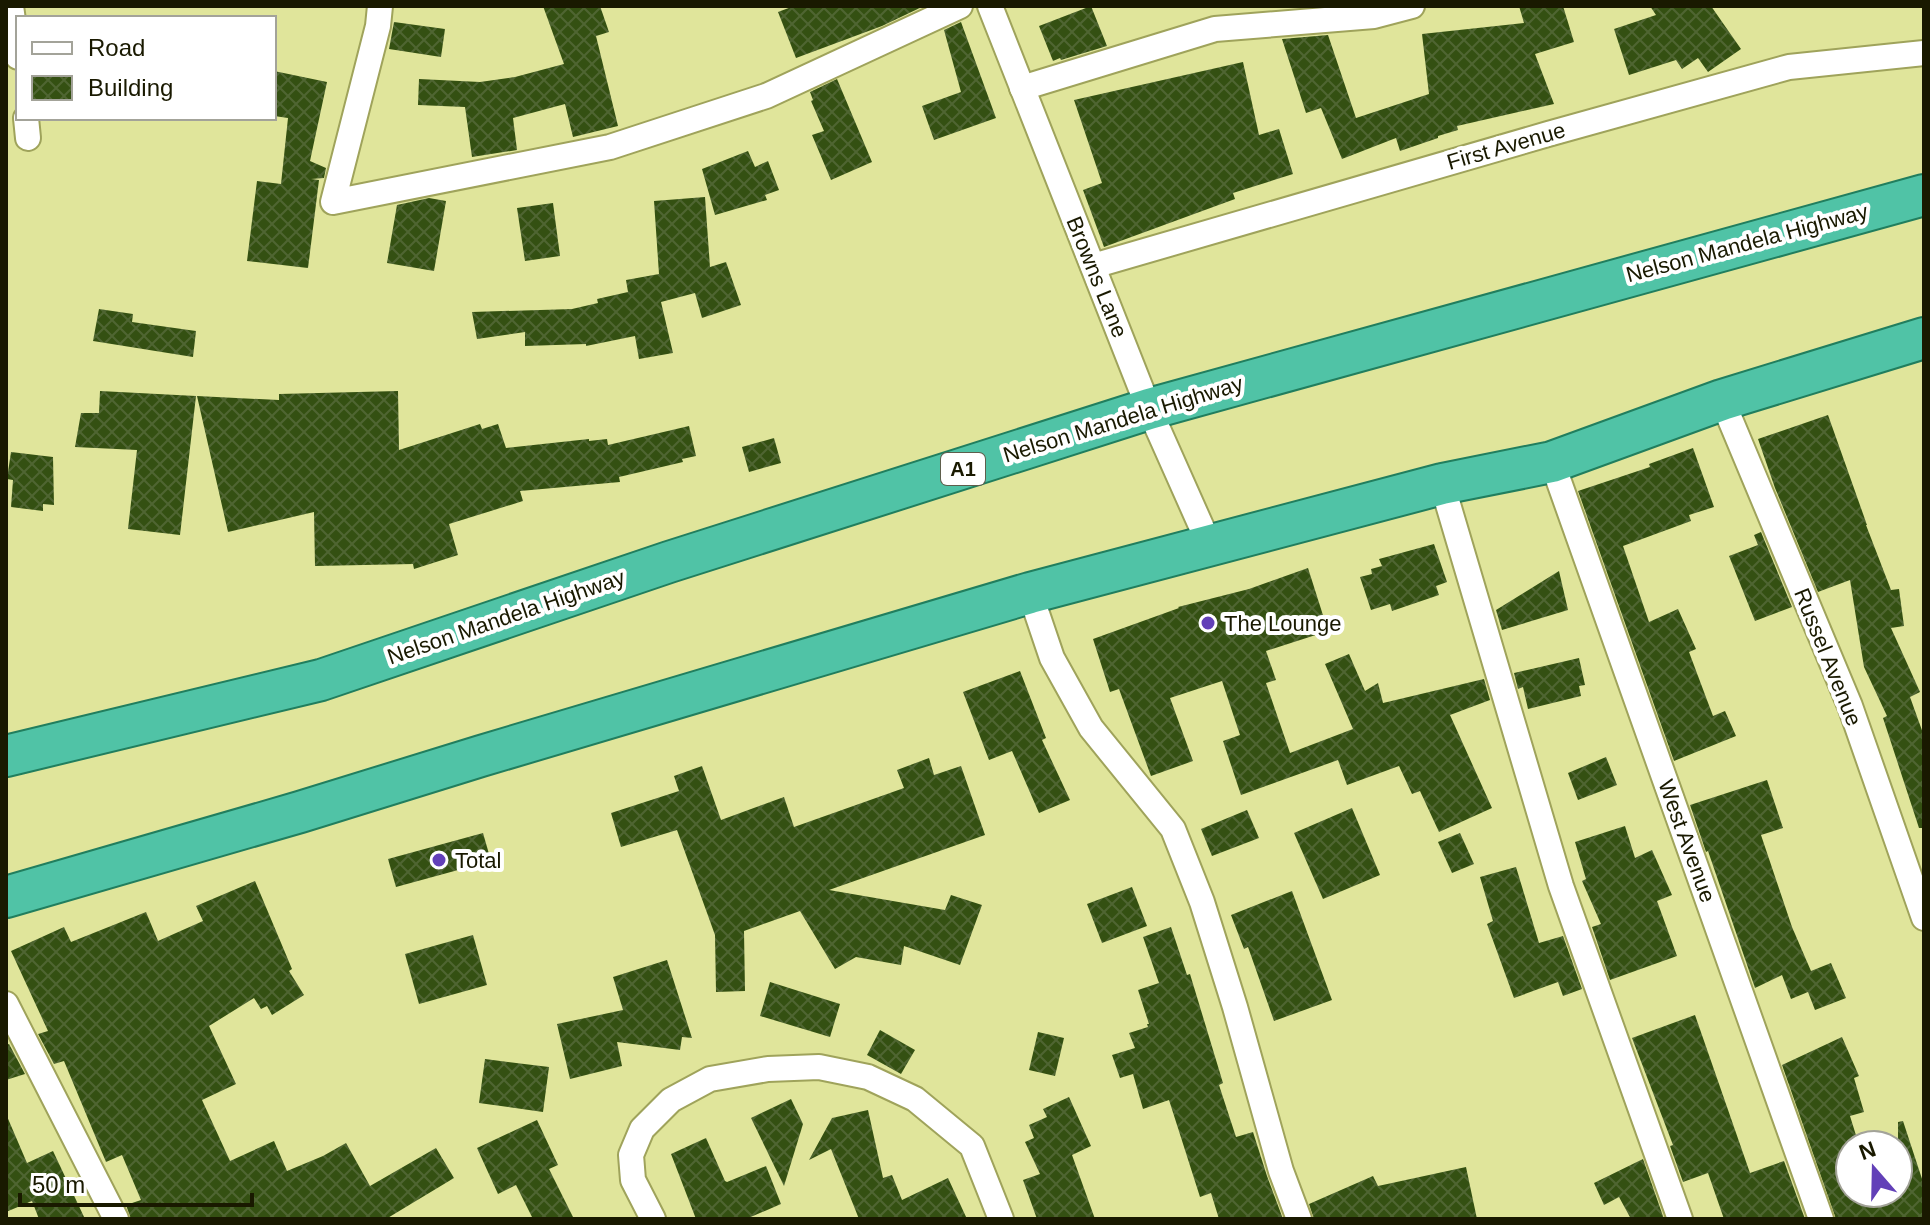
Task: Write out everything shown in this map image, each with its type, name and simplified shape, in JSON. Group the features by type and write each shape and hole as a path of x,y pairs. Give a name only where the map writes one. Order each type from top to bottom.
{"highway":[{"name":"Nelson Mandela Highway","path":"6,756 321,680 669,562 1149,409 1924,195"},
{"path":"6,897 1030,593 1442,484 1552,462 1722,400 1924,338"}],"street":[{"path":"11,6 16,42"},
{"path":"380,6 378,26 333,202 610,147 766,96 960,6"},
{"name":"Browns Lane","path":"990,6 1149,409 1210,546"},
{"path":"1022,88 1215,29 1374,16 1412,6"},
{"name":"First Avenue","path":"1093,266 1789,67 1924,53"},
{"name":"Russel Avenue","path":"1722,400 1850,706 1924,918"},
{"name":"West Avenue","path":"1552,462 1821,1219"},
{"path":"1442,484 1561,886 1680,1219"},
{"path":"1030,593 1052,658 1091,728 1173,829 1202,902 1281,1171 1299,1219"},
{"path":"6,1004 116,1219"},
{"path":"653,1219 633,1180 631,1155 642,1129 671,1100 710,1079 768,1069 819,1067 868,1077 915,1099 972,1146 1001,1219"}],"building":[{"path":"543,6 600,6 609,32 596,36 618,126 573,137 565,104 513,118 517,150 472,157 465,107 418,105 419,79 480,82 515,77 564,64"},
{"path":"794,6 924,6 882,26 796,58 778,12"},
{"path":"1091,6 1107,46 1053,61 1039,26"},
{"path":"1519,6 1563,6 1574,42 1535,54 1554,104 1457,126 1458,130 1400,151 1396,138 1342,159 1321,108 1306,113 1282,39 1328,35 1356,118 1429,94 1422,34 1524,23"},
{"path":"1650,6 1711,6 1741,49 1708,72 1698,58 1682,69 1676,60 1629,75 1614,29 1656,15"},
{"path":"394,22 445,29 441,57 389,49"},
{"path":"961,22 996,118 934,140 922,106 961,92 944,30"},
{"path":"1243,62 1259,135 1279,129 1293,174 1233,193 1235,199 1104,247 1083,190 1102,183 1074,100"},
{"path":"276,71 327,82 310,161 326,168 324,178 311,179 319,180 308,268 247,261 257,181 281,184 288,118 276,116"},
{"path":"837,79 872,162 831,180 812,135 824,131 810,92"},
{"path":"748,151 755,167 768,161 779,190 765,195 767,200 715,215 702,169"},
{"path":"705,197 710,267 726,262 741,305 702,318 695,293 661,302 673,353 639,359 635,336 586,346 525,346 525,332 477,339 472,312 572,309 628,292 626,280 659,274 654,201"},
{"path":"429,198 446,201 434,271 387,263 397,205"},
{"path":"553,203 560,256 525,261 517,208"},
{"path":"99,309 133,314 132,322 196,331 193,357 93,341"},
{"path":"100,391 196,396 180,535 128,529 137,450 75,447 81,413 99,413"},
{"path":"398,391 399,450 480,424 482,429 498,424 506,448 589,439 607,439 608,445 689,426 696,456 619,477 620,482 520,491 523,501 449,524 458,555 414,569 413,564 315,566 314,512 228,532 197,396 279,400 279,394"},
{"path":"1828,415 1891,590 1899,589 1904,626 1891,628 1920,692 1910,697 1924,736 1924,828 1919,828 1883,718 1887,716 1864,667 1850,580 1818,592 1758,439"},
{"path":"774,438 781,463 749,472 742,447"},
{"path":"1693,448 1714,507 1689,515 1691,521 1623,546 1649,622 1678,609 1696,649 1689,652 1713,716 1725,711 1736,736 1674,761 1578,491 1650,467 1649,464"},
{"path":"11,452 53,457 54,505 43,504 43,511 11,507 13,480 7,479"},
{"path":"1761,532 1792,607 1755,621 1729,556 1758,545 1754,535"},
{"path":"1434,544 1447,582 1436,586 1439,595 1392,611 1390,604 1371,610 1360,577 1372,574 1371,569 1382,566 1379,559"},
{"path":"1308,568 1328,631 1266,651 1276,680 1266,683 1290,753 1353,729 1325,664 1349,654 1365,691 1378,683 1383,703 1484,679 1490,700 1450,715 1492,808 1439,832 1420,791 1412,794 1399,766 1347,785 1338,760 1241,795 1223,741 1240,735 1222,681 1170,698 1193,761 1151,776 1119,689 1110,692 1093,639 1178,607 1249,589"},
{"path":"1559,571 1568,610 1502,630 1496,610"},
{"path":"1579,658 1585,685 1579,686 1581,696 1528,709 1523,687 1518,689 1514,673"},
{"path":"1020,671 1046,738 1042,740 1070,800 1039,813 1012,751 989,760 963,692"},
{"path":"1606,757 1617,785 1578,800 1568,773"},
{"path":"929,758 934,775 961,766 985,835 829,890 945,910 951,895 982,905 960,965 904,946 901,965 856,957 835,969 800,911 744,931 745,991 716,992 715,935 677,830 621,847 611,813 679,791 674,776 702,766 721,820 784,797 794,827 904,788 897,770"},
{"path":"1767,780 1783,828 1761,835 1792,927 1811,971 1831,963 1846,998 1815,1010 1808,992 1791,999 1782,975 1755,988 1690,805"},
{"path":"1352,808 1380,875 1323,899 1294,833"},
{"path":"1247,810 1259,838 1212,856 1201,829"},
{"path":"1625,826 1635,858 1652,850 1672,895 1657,901 1677,956 1610,980 1592,927 1601,924 1582,881 1586,879 1575,842"},
{"name":"Total","path":"483,833 491,861 396,887 388,859"},
{"path":"1460,833 1474,864 1452,873 1438,842"},
{"path":"1516,867 1539,943 1563,936 1582,989 1563,996 1558,982 1514,998 1487,924 1493,921 1480,877"},
{"path":"255,881 292,969 289,971 304,995 272,1015 267,1006 261,1009 254,998 209,1026 236,1084 202,1100 230,1161 274,1141 287,1171 346,1143 370,1186 436,1148 454,1178 386,1219 131,1219 126,1205 141,1200 122,1155 106,1162 64,1061 54,1064 38,1034 48,1031 11,951 64,927 71,942 146,912 158,941 203,921 196,906"},
{"path":"1132,887 1147,926 1102,943 1087,904"},
{"path":"1292,891 1332,1000 1274,1021 1248,947 1244,949 1231,915"},
{"path":"1171,927 1187,975 1190,974 1236,1137 1253,1132 1283,1219 1219,1219 1211,1193 1200,1197 1169,1100 1143,1109 1133,1074 1120,1078 1112,1055 1135,1048 1129,1033 1149,1024 1138,990 1159,983 1143,937"},
{"path":"473,935 487,985 419,1004 405,954"},
{"path":"667,960 692,1038 682,1037 680,1050 617,1042 622,1066 570,1079 557,1024 623,1010 613,977"},
{"path":"770,982 840,1004 830,1037 760,1016"},
{"path":"1695,1015 1750,1173 1784,1161 1805,1219 1724,1219 1708,1173 1683,1182 1670,1146 1673,1145 1632,1038"},
{"path":"880,1030 915,1050 901,1074 867,1055"},
{"path":"1038,1032 1064,1038 1055,1076 1029,1070"},
{"path":"1842,1037 1859,1076 1854,1078 1864,1112 1850,1116 1854,1129 1834,1129 1834,1209 1914,1209 1914,1155 1924,1185 1924,1219 1836,1219 1782,1065"},
{"path":"9,1044 25,1074 6,1080 6,1045"},
{"path":"485,1059 549,1067 543,1112 479,1103"},
{"path":"1069,1097 1091,1146 1072,1155 1095,1219 1037,1219 1023,1180 1040,1174 1025,1142 1034,1138 1029,1125 1047,1117 1043,1109"},
{"path":"791,1099 803,1124 784,1186 751,1118"},
{"path":"868,1110 883,1178 892,1175 902,1200 948,1178 967,1219 859,1219 831,1149 809,1160 832,1118"},
{"path":"6,1114 27,1163 53,1151 85,1219 39,1219 32,1201 6,1212"},
{"path":"537,1120 558,1165 549,1169 574,1219 533,1219 516,1185 498,1194 477,1148"},
{"path":"1903,1121 1906,1129 1898,1129 1898,1122"},
{"path":"706,1138 725,1181 766,1166 781,1204 746,1219 696,1219 671,1154"},
{"path":"1643,1159 1664,1219 1631,1219 1619,1197 1604,1205 1594,1183"},
{"path":"1466,1167 1477,1219 1314,1219 1309,1204 1373,1176 1378,1186"}],"place":[{"name":"The Lounge","path":"1208,623"},
{"name":"Total","path":"439,860"}]}
